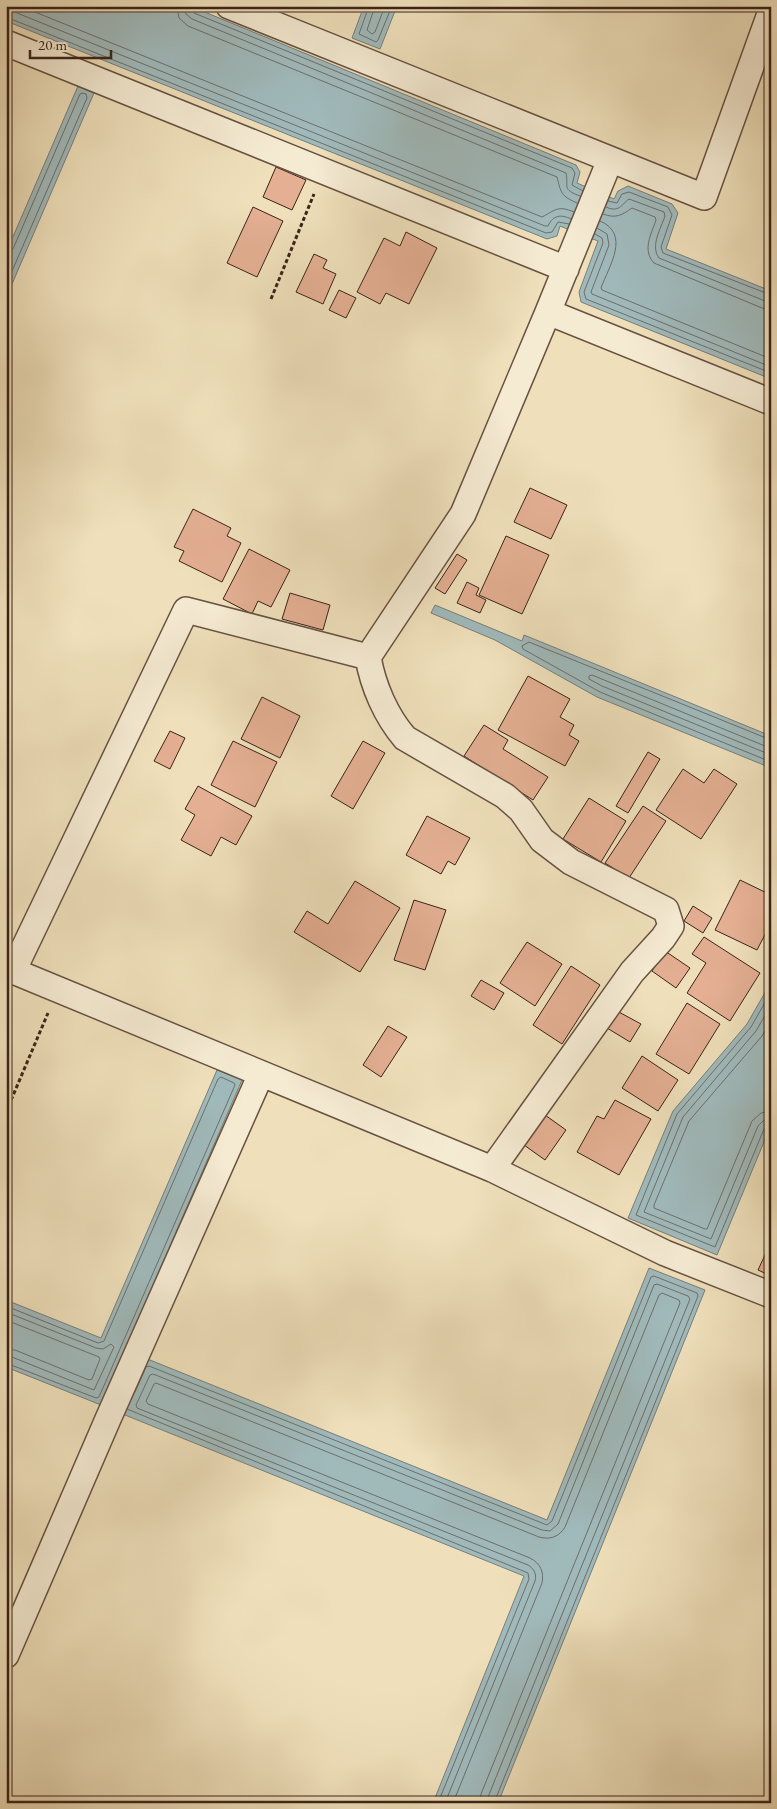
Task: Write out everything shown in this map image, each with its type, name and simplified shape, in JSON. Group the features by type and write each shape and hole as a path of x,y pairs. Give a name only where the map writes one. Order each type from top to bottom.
{"street":[{"path":"229,6 704,197 771,11"},
{"path":"6,43 566,269"},
{"path":"492,1169 632,972 663,938 671,926 666,910 571,862 542,840 521,810 505,796 405,738 393,725 371,676 368,657 463,514 610,160"},
{"path":"548,312 771,402"},
{"path":"368,657 186,610 10,969 492,1169 665,1253 771,1295"},
{"path":"6,1655 108,1418 261,1074"}],"path":[{"path":"271,299 324,171"},
{"path":"6,1112 58,990"}],"water":[{"path":"6,6 190,6 576,165 580,172 577,183 614,199 618,191 628,186 672,204 678,213 666,249 771,291 771,379 581,302 579,292 598,241 560,226 557,236 547,239 6,21"},
{"path":"364,6 397,6 380,49 352,38"},
{"path":"78,86 94,93 6,298 6,253"},
{"path":"435,605 522,641 524,635 771,736 771,768 597,697 495,640 431,613"},
{"path":"771,982 771,1125 717,1255 628,1218 673,1111 747,1024"},
{"path":"217,1070 242,1080 101,1405 6,1367 6,1300 101,1338"},
{"path":"649,1268 705,1290 498,1803 433,1803 524,1576 120,1413 145,1358 547,1520"}],"building":[{"path":"276,167 306,180 292,210 263,197"},
{"path":"253,207 283,221 257,277 227,263"},
{"path":"406,232 437,248 409,304 386,293 380,304 357,292 384,238 400,246"},
{"path":"314,254 327,260 323,268 336,274 323,304 296,292"},
{"path":"339,290 356,298 346,318 329,310"},
{"path":"530,488 567,505 551,539 514,522"},
{"path":"193,509 231,528 227,536 241,543 222,582 179,561 184,551 174,547"},
{"path":"506,536 549,555 522,614 479,595"},
{"path":"249,549 290,570 271,607 258,601 252,614 223,599"},
{"path":"457,554 467,560 445,594 435,588"},
{"path":"467,582 479,588 476,595 486,600 480,613 457,603"},
{"path":"290,593 330,605 323,630 282,619"},
{"path":"528,676 570,699 560,717 574,725 569,735 579,741 565,766 498,730"},
{"path":"262,697 300,716 280,758 241,739"},
{"path":"484,725 508,740 503,749 548,777 533,800 464,756"},
{"path":"170,731 185,738 170,769 154,761"},
{"path":"233,741 277,762 255,807 211,785"},
{"path":"363,741 385,753 353,809 331,796"},
{"path":"648,752 660,759 628,813 616,806"},
{"path":"683,769 704,783 714,769 737,784 701,839 656,810"},
{"path":"198,786 252,816 236,845 221,837 211,856 181,840 195,815 185,809"},
{"path":"589,798 626,821 601,862 563,839"},
{"path":"643,806 666,821 629,878 605,863"},
{"path":"427,816 470,838 455,865 448,861 441,874 406,855"},
{"path":"740,880 771,895 771,923 757,950 715,930"},
{"path":"355,881 400,908 360,972 294,932 307,911 328,924"},
{"path":"414,900 446,910 425,970 394,960"},
{"path":"693,906 712,918 703,933 684,921"},
{"path":"704,937 760,973 730,1021 687,993 706,963 692,954"},
{"path":"527,942 562,964 535,1006 500,983"},
{"path":"665,951 690,968 676,988 652,971"},
{"path":"571,966 600,985 562,1044 533,1025"},
{"path":"481,980 504,993 494,1010 471,996"},
{"path":"687,1003 720,1024 689,1074 656,1054"},
{"path":"617,1011 641,1024 630,1042 607,1028"},
{"path":"388,1026 407,1037 381,1077 363,1065"},
{"path":"642,1056 678,1080 658,1111 622,1088"},
{"path":"615,1100 651,1119 619,1175 577,1152 597,1116 604,1119"},
{"path":"545,1115 566,1130 545,1160 524,1145"},
{"path":"771,1242 771,1276 758,1270"}]}
